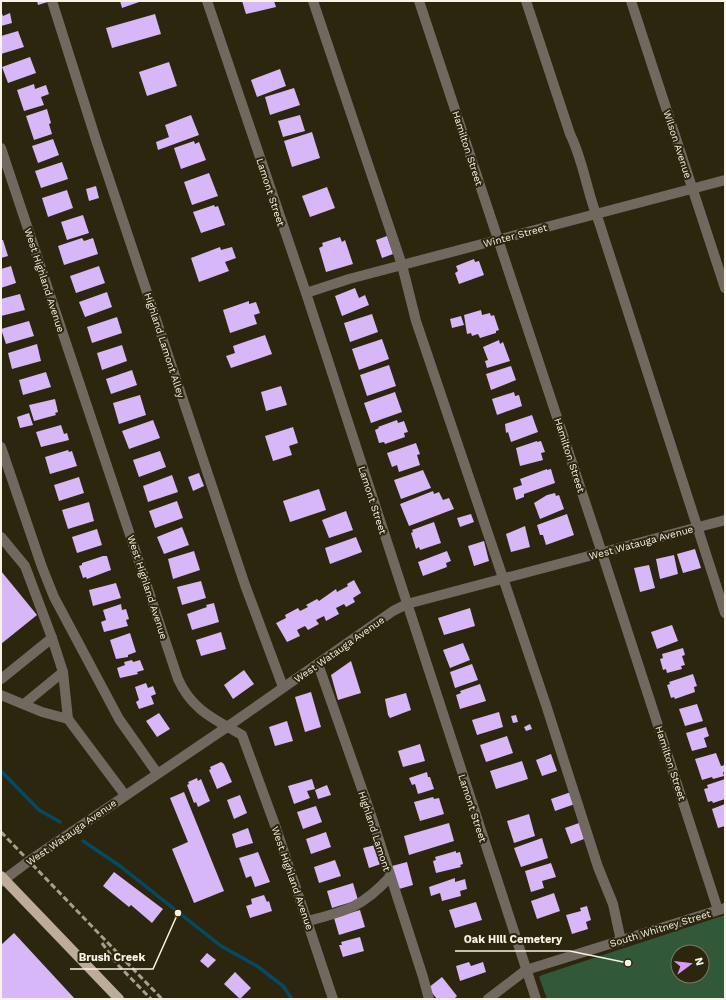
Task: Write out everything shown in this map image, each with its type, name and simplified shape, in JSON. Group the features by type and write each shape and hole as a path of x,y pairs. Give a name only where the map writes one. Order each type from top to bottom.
{"main road":[{"path":"2,879 119,999"}],"street":[{"name":"Highland Lamont Alley","path":"52,1 97,143 245,585 283,687"},
{"name":"Lamont Street","path":"207,1 306,293 536,999"},
{"path":"313,1 402,266 416,321 504,579 598,867 613,904 620,941"},
{"name":"Hamilton Street","path":"419,1 721,909"},
{"path":"526,1 570,134 576,147 595,213 725,613"},
{"name":"Wilson Avenue","path":"631,1 725,288"},
{"name":"West Highland Avenue","path":"1,148 178,679 185,693 193,703 214,720 242,735 308,921 333,999"},
{"name":"Winter Street","path":"306,293 349,279 725,180"},
{"path":"1,447 42,567 54,597 119,719 157,773"},
{"name":"West Watauga Avenue","path":"2,879 227,727 393,611 407,604 725,520"},
{"path":"1,537 25,566 52,638 63,672 68,719 125,795"},
{"path":"1,679 52,638"},
{"name":"Highland Lamont","path":"318,664 369,810 429,999"},
{"path":"24,704 63,672"},
{"path":"1,695 68,719"},
{"path":"308,921 358,906 374,894 390,877"},
{"name":"South Whitney Street","path":"488,999 526,970 721,909"}],"green space":[{"path":"725,915 725,999 547,999 539,977"}],"building":[{"path":"37,1 51,1 38,5"},
{"path":"120,1 142,1 122,8"},
{"path":"242,1 274,1 276,7 246,14"},
{"path":"1,11 3,16 10,13 12,23 1,26"},
{"path":"155,14 161,34 112,48 106,28"},
{"path":"18,31 24,47 1,54 1,36"},
{"path":"30,57 36,73 8,83 2,67"},
{"path":"169,62 177,86 147,96 139,72"},
{"path":"280,69 286,86 257,97 251,80"},
{"path":"34,84 35,89 46,85 49,94 41,97 44,105 24,111 17,90"},
{"path":"294,88 300,105 270,115 265,97"},
{"path":"47,109 52,134 34,140 26,116"},
{"path":"191,115 199,135 158,150 156,142 169,137 165,125"},
{"path":"300,115 305,131 283,137 278,121"},
{"path":"312,132 320,158 292,167 284,141"},
{"path":"53,139 59,155 38,163 32,146"},
{"path":"194,141 195,144 199,142 206,160 181,169 174,148"},
{"path":"62,162 68,179 41,188 35,171"},
{"path":"209,173 218,196 192,205 184,182"},
{"path":"96,186 99,198 89,201 86,189"},
{"path":"327,187 335,208 310,217 302,196"},
{"path":"67,190 73,208 48,217 42,198"},
{"path":"214,205 215,207 218,206 225,225 201,233 193,212"},
{"path":"83,215 89,233 67,240 61,222"},
{"path":"387,236 393,254 382,258 376,240"},
{"path":"340,237 342,242 345,240 353,264 326,272 319,248 323,246 322,243"},
{"path":"82,238 84,241 93,238 98,254 64,265 58,246"},
{"path":"1,240 3,240 8,256 1,258"},
{"path":"220,247 221,250 232,247 236,258 225,262 229,271 199,282 191,258"},
{"path":"474,259 475,262 479,261 484,275 459,284 455,273 458,271 456,266"},
{"path":"11,266 16,283 1,288 1,269"},
{"path":"99,266 105,283 76,293 70,276"},
{"path":"355,288 359,298 365,295 369,305 342,316 335,296"},
{"path":"107,292 112,307 85,317 79,302"},
{"path":"20,294 25,310 1,316 1,299"},
{"path":"249,301 249,304 256,302 260,313 254,315 257,324 230,333 223,310"},
{"path":"481,310 482,315 490,313 491,316 494,315 499,330 496,331 496,333 480,338 478,334 472,336 471,333 467,334 464,315"},
{"path":"372,314 378,332 350,342 344,323"},
{"path":"461,316 464,325 452,328 450,319"},
{"path":"117,317 122,333 92,343 87,327"},
{"path":"29,321 34,336 6,344 1,329"},
{"path":"265,335 272,354 231,368 226,356 235,353 233,346"},
{"path":"382,339 389,359 359,370 352,349"},
{"path":"499,340 500,344 503,342 510,361 487,368 485,361 488,360 483,347"},
{"path":"37,344 41,361 12,369 8,353"},
{"path":"122,345 127,361 102,370 97,353"},
{"path":"389,365 396,386 367,396 360,375"},
{"path":"511,366 516,380 491,390 486,374"},
{"path":"132,370 137,385 111,394 106,379"},
{"path":"46,372 51,387 23,395 19,380"},
{"path":"281,386 287,405 266,411 261,392"},
{"path":"395,392 402,412 371,423 364,403"},
{"path":"514,392 515,396 519,395 522,406 497,415 492,399"},
{"path":"140,395 146,415 119,424 113,403"},
{"path":"55,399 58,412 55,413 56,415 34,421 29,405"},
{"path":"29,413 33,425 20,428 17,417"},
{"path":"532,415 538,432 511,442 508,432 506,433 505,424"},
{"path":"153,420 160,438 129,449 122,431"},
{"path":"397,420 398,423 404,421 408,432 404,433 405,437 385,444 384,442 379,443 375,430 379,428 378,427"},
{"path":"61,425 64,434 67,433 69,440 41,447 36,432"},
{"path":"293,427 298,443 289,446 292,455 273,461 265,436"},
{"path":"541,441 545,452 541,453 543,460 520,466 516,448"},
{"path":"416,443 420,454 417,455 420,465 399,472 397,465 392,467 387,453"},
{"path":"68,450 69,452 72,451 77,466 50,474 45,457"},
{"path":"160,451 166,467 139,477 133,460"},
{"path":"547,469 551,469 555,483 524,494 524,497 516,500 513,488 522,485 520,479"},
{"path":"423,470 431,488 401,499 394,480"},
{"path":"199,473 204,486 193,491 188,477"},
{"path":"172,475 178,492 148,502 143,486"},
{"path":"79,477 84,493 59,501 54,485"},
{"path":"319,489 326,510 290,522 283,501"},
{"path":"433,491 434,494 439,492 443,500 449,498 454,509 409,526 400,504"},
{"path":"555,493 556,496 559,495 564,509 540,519 534,503 547,495"},
{"path":"177,501 183,518 155,528 149,511"},
{"path":"89,502 94,521 68,529 62,510"},
{"path":"346,511 353,530 329,538 322,520"},
{"path":"471,514 474,522 460,527 457,518"},
{"path":"567,514 574,535 546,545 543,535 540,535 537,525"},
{"path":"434,522 441,543 420,550 419,547 416,549 411,533 413,532 412,530"},
{"path":"525,526 530,547 511,552 506,534"},
{"path":"182,527 189,545 164,554 157,537"},
{"path":"97,529 102,545 77,553 72,537"},
{"path":"356,537 362,552 330,564 325,548"},
{"path":"484,541 489,561 474,566 468,546"},
{"path":"695,549 701,568 683,573 677,554"},
{"path":"194,551 200,570 173,579 168,559"},
{"path":"447,551 451,561 446,563 447,567 423,576 418,562"},
{"path":"674,555 678,574 660,579 656,559"},
{"path":"107,556 111,570 87,579 86,577 83,578 79,566 82,565 82,563"},
{"path":"649,565 655,588 640,592 634,568"},
{"path":"1,571 37,615 1,644"},
{"path":"354,580 361,593 353,598 355,602 346,607 344,604 336,608 339,614 326,621 324,616 316,620 319,624 308,630 305,626 297,630 300,636 287,642 276,623 286,618 285,615 298,608 300,611 308,607 306,605 317,599 319,601 336,589 337,592 348,586 347,584"},
{"path":"201,581 206,598 182,605 177,587"},
{"path":"116,583 121,598 93,606 89,590"},
{"path":"214,603 219,622 192,630 187,614"},
{"path":"121,604 122,610 126,609 129,619 126,620 128,626 104,632 101,622 106,620 103,610"},
{"path":"470,608 475,626 444,635 438,618"},
{"path":"672,625 678,641 657,649 651,632"},
{"path":"221,632 226,649 201,656 196,640"},
{"path":"130,633 136,652 128,655 128,657 116,659 110,640"},
{"path":"463,643 470,660 450,668 443,650"},
{"path":"683,648 685,655 682,656 685,665 681,666 682,669 667,673 666,669 663,670 660,659 663,658 662,654"},
{"path":"132,660 133,662 140,660 144,670 137,672 138,674 120,678 117,668 125,665 124,662"},
{"path":"351,661 361,693 338,700 331,675"},
{"path":"472,664 478,680 455,688 450,672"},
{"path":"244,670 254,684 233,699 224,685"},
{"path":"693,674 697,686 694,687 695,692 675,699 674,697 671,698 667,685 670,684 669,682"},
{"path":"146,683 148,688 153,686 156,694 151,696 154,704 139,709 136,702 139,700 135,687"},
{"path":"480,684 486,701 460,709 456,695 461,693 460,691"},
{"path":"311,692 321,727 305,732 295,697"},
{"path":"406,693 411,710 390,718 385,699"},
{"path":"697,704 703,721 685,726 679,709"},
{"path":"499,712 503,727 477,735 472,720"},
{"path":"159,713 170,729 157,737 146,721"},
{"path":"516,715 518,722 513,723 511,716"},
{"path":"287,721 293,741 275,746 269,727"},
{"path":"530,724 532,729 526,731 524,727"},
{"path":"706,727 709,736 704,738 707,747 692,751 686,733"},
{"path":"507,736 513,753 486,762 480,745"},
{"path":"420,744 425,761 403,767 398,751"},
{"path":"716,753 721,766 725,765 725,772 723,772 724,776 702,780 695,759"},
{"path":"551,754 557,771 542,776 536,760"},
{"path":"522,761 528,779 496,789 490,771"},
{"path":"221,762 224,764 232,782 217,789 209,770 211,769 210,767"},
{"path":"427,772 434,789 418,794 415,784 412,785 409,778"},
{"path":"197,778 198,781 201,779 210,801 198,807 196,802 194,803 187,785 189,784 188,782"},
{"path":"312,779 315,789 307,791 310,798 294,804 288,786"},
{"path":"725,779 725,799 713,803 712,801 708,802 704,789 708,788 707,785"},
{"path":"327,785 331,795 318,799 315,790"},
{"path":"184,792 224,891 194,903 172,849 188,842 170,798"},
{"path":"571,792 575,804 555,811 551,799"},
{"path":"240,795 247,813 234,819 227,800"},
{"path":"433,797 434,799 439,798 444,814 420,821 414,802"},
{"path":"725,804 725,826 718,828 712,809"},
{"path":"316,806 322,822 303,829 297,812"},
{"path":"529,814 535,836 514,843 507,821"},
{"path":"449,823 454,841 409,855 404,836"},
{"path":"579,823 584,839 571,844 565,828"},
{"path":"248,828 253,843 236,848 232,834"},
{"path":"326,832 331,847 311,854 306,839"},
{"path":"542,838 548,858 521,867 514,848"},
{"path":"375,845 381,864 369,868 363,848"},
{"path":"456,851 456,853 460,852 463,864 460,865 461,867 436,873 433,861 436,860 435,857"},
{"path":"258,852 270,882 255,887 251,876 246,878 239,858"},
{"path":"335,860 341,876 319,883 314,867"},
{"path":"407,862 413,885 399,889 392,866"},
{"path":"551,863 556,877 542,881 544,888 531,892 525,871"},
{"path":"114,872 163,909 152,923 131,905 129,907 103,886"},
{"path":"455,878 455,882 465,879 467,889 460,891 461,896 442,901 440,893 431,896 429,887"},
{"path":"353,883 358,900 332,908 327,891"},
{"path":"554,893 560,911 537,919 531,901"},
{"path":"264,895 267,902 269,901 272,911 250,918 246,906 252,904 251,899"},
{"path":"476,902 482,920 455,928 449,910"},
{"path":"587,906 591,920 586,922 588,929 572,934 566,915 581,911 580,908"},
{"path":"360,910 365,927 339,935 334,918"},
{"path":"14,933 75,999 1,999 1,945"},
{"path":"360,937 364,951 343,957 339,945 342,945 341,942"},
{"path":"207,953 216,960 208,968 200,961"},
{"path":"469,962 471,966 483,962 486,972 460,981 456,966"},
{"path":"235,972 251,988 240,999 224,984"},
{"path":"442,977 457,996 454,999 437,999 428,988"}],"waterway":[{"path":"1,771 39,810 60,822"},
{"path":"83,841 120,866 221,946 257,966 283,986 292,999"}],"railway":[{"path":"1,832 162,999"},
{"path":"102,943 118,965 151,999"}],"place":[{"name":"Brush Creek","path":"178,913"},
{"name":"Oak Hill Cemetery","path":"628,963"}]}
